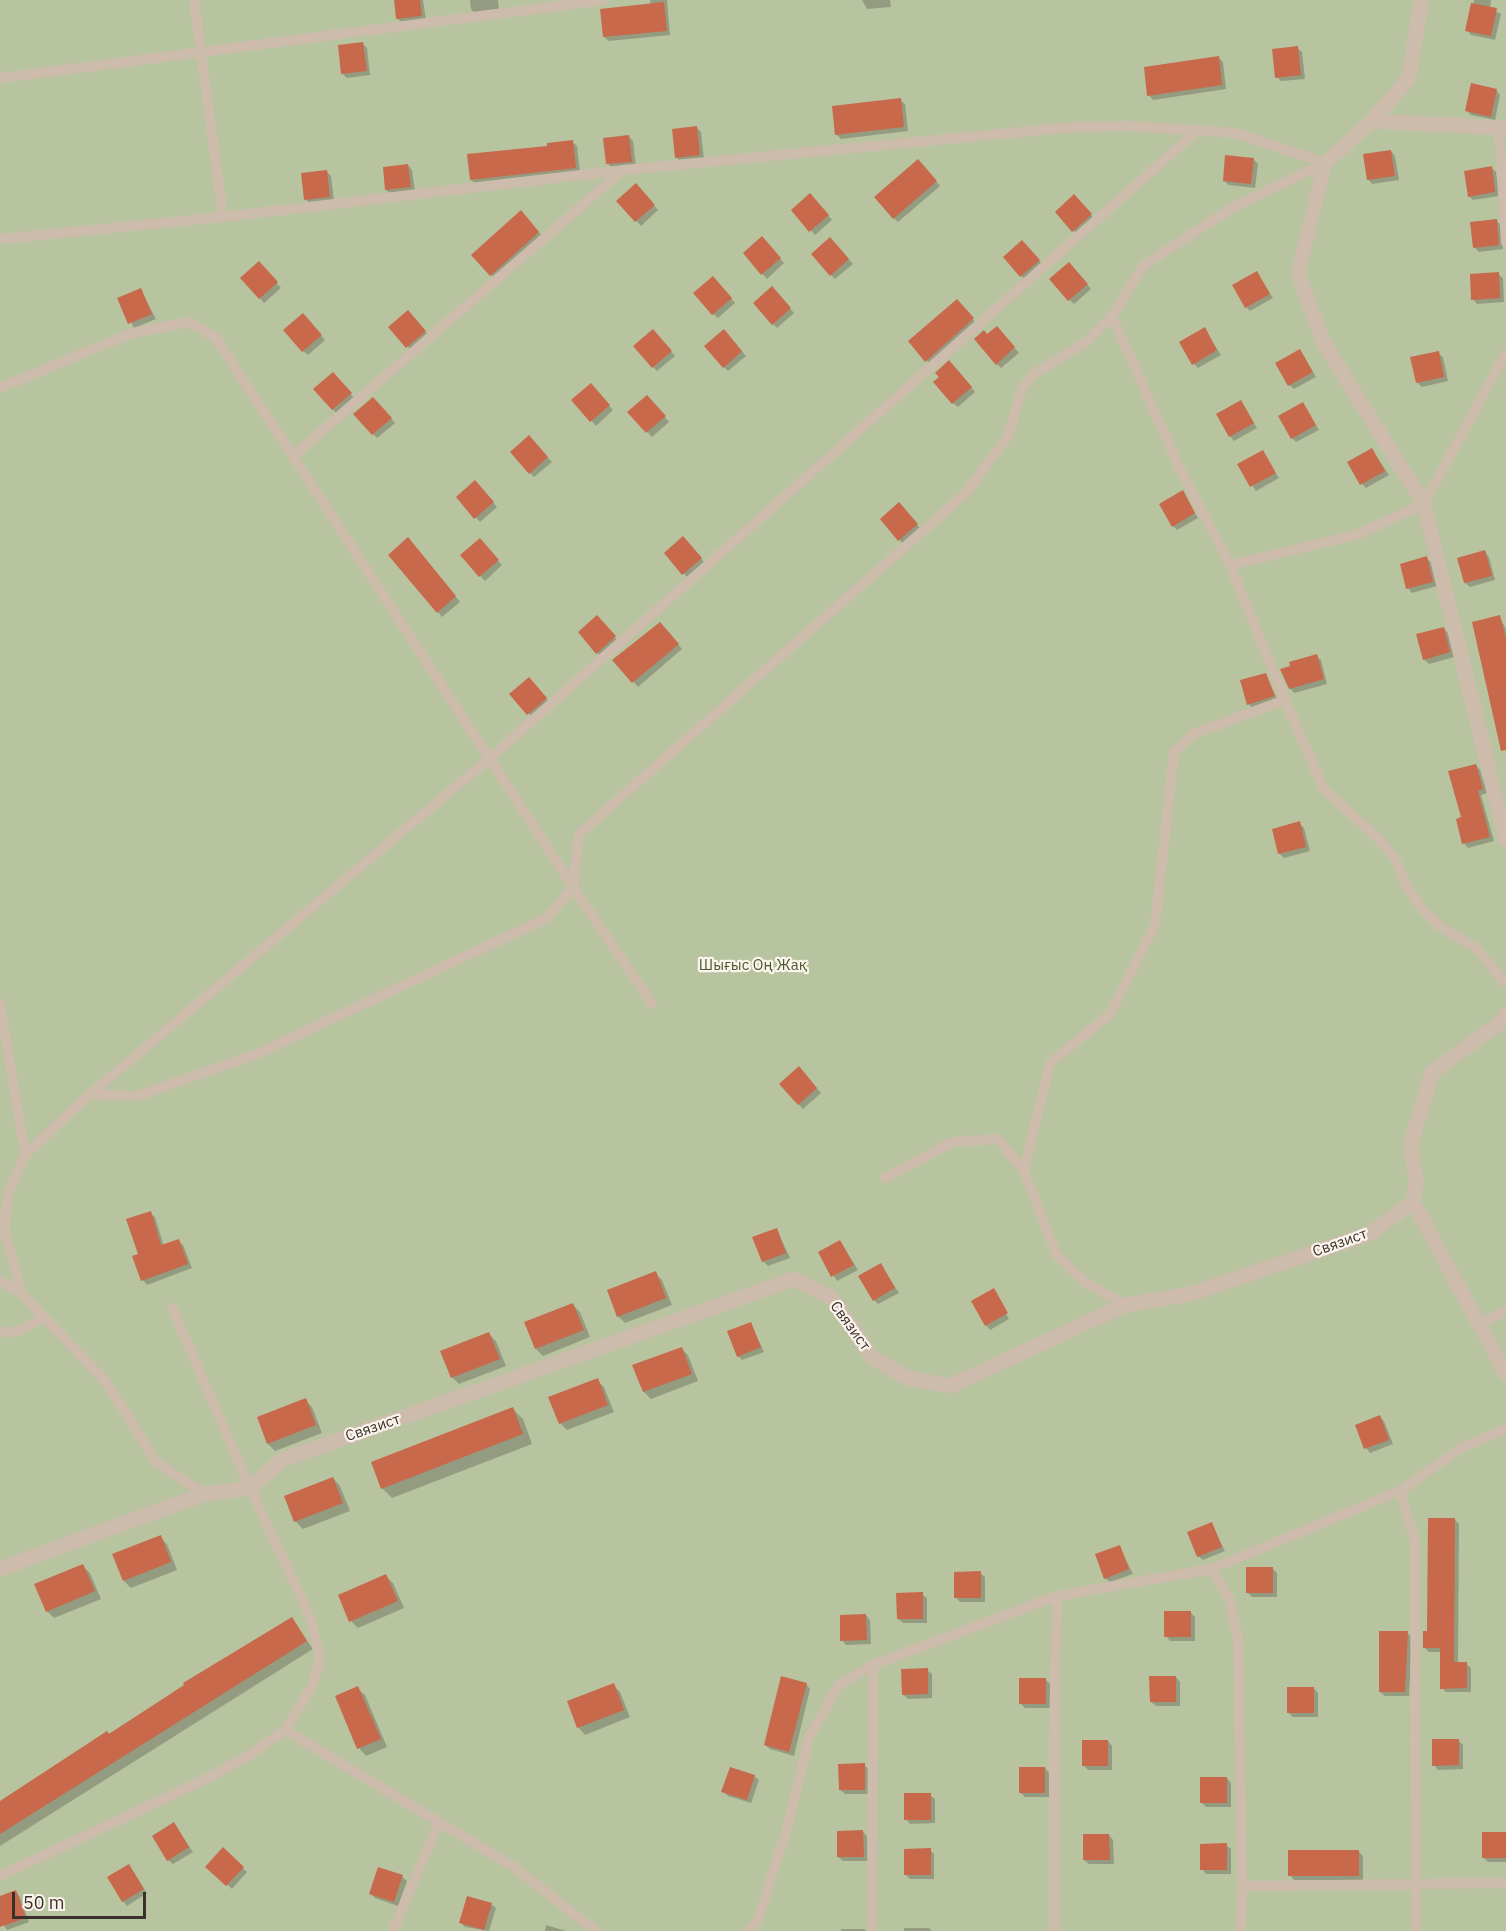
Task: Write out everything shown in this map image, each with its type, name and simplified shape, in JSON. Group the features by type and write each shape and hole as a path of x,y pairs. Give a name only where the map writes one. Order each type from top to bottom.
{"street":[{"path":"1421,0 1409,78 1372,121 1325,163 1298,273 1323,342 1424,504 1506,840"},
{"path":"1372,121 1503,129"},
{"path":"1506,1014 1500,1023 1432,1072 1411,1143 1416,1184 1413,1202 1506,1374"},
{"name":"Связист","path":"250,1488 282,1461 794,1279 832,1298 873,1358 908,1378 950,1386 1125,1305 1190,1294 1369,1234 1413,1202"},
{"path":"0,1569 204,1494 250,1488"}],"lane":[{"path":"194,0 223,217"},
{"path":"0,78 604,0"},
{"path":"0,239 223,217 623,170 1072,127 1199,129 1236,133 1325,163"},
{"path":"22,1294 2,1226 8,1193 25,1155 90,1094 490,758 1199,129"},
{"path":"1503,129 1506,242"},
{"path":"90,1094 137,1096 257,1053 547,918 573,887 579,834 966,493 1008,436 1022,389 1035,374 1087,341 1112,316 1143,266 1230,209 1325,163"},
{"path":"293,456 623,170"},
{"path":"1112,316 1179,467 1230,565 1324,790 1375,835 1395,858 1407,886 1422,909 1441,927 1476,948 1506,984"},
{"path":"0,388 132,333 189,322 216,338 573,887 652,1004"},
{"path":"1230,565 1356,535 1424,504 1506,353"},
{"path":"1024,1171 1050,1063 1110,1014 1155,925 1174,752 1193,734 1285,700"},
{"path":"0,1003 25,1155"},
{"path":"885,1178 953,1142 998,1139 1024,1171 1056,1254 1086,1283 1125,1305"},
{"path":"0,1281 22,1294 106,1382 156,1462 204,1494"},
{"path":"0,1876 208,1778 248,1756 285,1730 313,1684 320,1659 310,1617 250,1488 172,1308"},
{"path":"1479,1324 1506,1310"},
{"path":"0,1332 15,1332 43,1318"},
{"path":"749,1931 757,1922 787,1829 809,1737 839,1685 873,1665 1057,1596 1211,1569 1400,1491 1463,1447 1506,1429"},
{"path":"1400,1491 1415,1542 1416,1931"},
{"path":"1211,1569 1229,1598 1238,1638 1241,1931"},
{"path":"1054,1931 1057,1596"},
{"path":"872,1931 873,1665"},
{"path":"285,1730 438,1824 514,1867 583,1926 596,1931"},
{"path":"393,1931 438,1824"},
{"path":"1242,1886 1416,1882 1506,1883"}],"green space":[{"name":"Шығыс Оң Жақ","path":"0,0 1506,0 1506,1931 0,1931"}],"building":[{"path":"394,0 420,0 422,16 396,19"},
{"path":"664,2 667,31 603,37 600,9"},
{"path":"1471,3 1497,8 1491,36 1465,31"},
{"path":"363,42 367,71 341,74 338,45"},
{"path":"1298,46 1301,75 1275,78 1272,49"},
{"path":"1219,56 1222,85 1147,96 1144,67"},
{"path":"1471,83 1497,89 1491,117 1465,111"},
{"path":"901,98 904,127 835,135 832,106"},
{"path":"697,126 700,155 675,158 672,129"},
{"path":"629,135 632,162 606,164 603,138"},
{"path":"573,140 576,168 470,180 467,154 547,146 547,143"},
{"path":"1391,150 1395,176 1367,180 1363,154"},
{"path":"1225,155 1254,158 1251,184 1223,181"},
{"path":"918,159 937,181 893,219 874,197"},
{"path":"408,164 411,187 385,190 383,167"},
{"path":"1492,166 1495,192 1468,197 1464,171"},
{"path":"327,170 330,197 304,200 301,173"},
{"path":"636,183 655,205 635,222 616,201"},
{"path":"810,193 829,215 809,232 791,210"},
{"path":"1074,194 1092,214 1072,232 1055,212"},
{"path":"521,210 539,232 490,276 471,255"},
{"path":"1497,219 1499,245 1473,248 1470,222"},
{"path":"762,236 781,258 761,275 743,253"},
{"path":"830,237 849,259 830,276 811,254"},
{"path":"1022,240 1040,260 1020,277 1003,257"},
{"path":"259,261 278,282 259,299 240,278"},
{"path":"1069,262 1088,284 1068,301 1049,279"},
{"path":"1257,271 1270,294 1245,308 1232,285"},
{"path":"1499,272 1500,298 1471,300 1470,274"},
{"path":"713,276 732,298 712,315 693,293"},
{"path":"772,286 791,308 772,325 753,303"},
{"path":"141,288 152,314 128,324 117,298"},
{"path":"957,299 974,318 925,362 908,341"},
{"path":"408,310 426,331 406,348 388,327"},
{"path":"303,313 322,335 302,352 283,330"},
{"path":"997,326 1015,347 996,365 974,339 984,330 987,334"},
{"path":"1205,327 1217,350 1192,365 1179,342"},
{"path":"653,329 672,351 652,368 633,346"},
{"path":"724,329 742,351 723,368 704,346"},
{"path":"1300,349 1313,372 1288,386 1275,363"},
{"path":"1439,351 1444,377 1416,383 1410,357"},
{"path":"949,360 972,387 952,404 933,382 939,377 935,373"},
{"path":"333,372 352,393 332,410 313,389"},
{"path":"591,383 610,405 590,422 571,400"},
{"path":"647,395 666,416 646,433 627,412"},
{"path":"373,397 392,418 372,435 353,414"},
{"path":"1241,400 1254,423 1229,437 1216,414"},
{"path":"1303,402 1316,425 1291,439 1278,416"},
{"path":"529,435 548,457 529,474 510,452"},
{"path":"1372,448 1385,471 1360,485 1347,462"},
{"path":"1263,450 1276,473 1250,487 1237,464"},
{"path":"475,480 494,502 474,519 456,497"},
{"path":"1183,490 1195,513 1172,527 1159,504"},
{"path":"899,502 918,524 898,541 880,519"},
{"path":"683,536 702,558 682,575 664,553"},
{"path":"408,537 456,596 437,613 388,555"},
{"path":"480,538 499,560 479,577 460,555"},
{"path":"1485,550 1492,576 1464,583 1457,558"},
{"path":"1427,556 1433,582 1406,589 1400,564"},
{"path":"597,615 616,636 596,654 578,632"},
{"path":"1500,615 1506,638 1506,750 1501,751 1472,622"},
{"path":"660,622 679,644 632,683 612,660"},
{"path":"1444,627 1450,652 1423,660 1416,634"},
{"path":"1317,654 1324,679 1289,689 1280,669 1290,666 1289,662"},
{"path":"1266,673 1275,696 1247,705 1240,680"},
{"path":"529,677 547,698 527,715 509,694"},
{"path":"1476,764 1483,789 1478,791 1490,837 1462,844 1456,819 1461,817 1448,771"},
{"path":"1300,821 1306,847 1278,854 1272,829"},
{"path":"799,1066 817,1088 798,1105 779,1084"},
{"path":"151,1211 161,1245 179,1239 188,1264 141,1281 132,1256 138,1254 126,1219"},
{"path":"777,1228 786,1253 762,1262 752,1237"},
{"path":"840,1240 854,1265 831,1277 818,1252"},
{"path":"881,1263 895,1288 873,1301 858,1276"},
{"path":"656,1271 666,1298 617,1317 607,1290"},
{"path":"994,1288 1008,1313 985,1326 971,1301"},
{"path":"573,1303 584,1330 535,1349 524,1322"},
{"path":"751,1322 761,1347 737,1357 727,1331"},
{"path":"489,1332 500,1359 451,1378 440,1351"},
{"path":"682,1347 692,1374 643,1392 632,1365"},
{"path":"598,1378 608,1405 559,1424 548,1397"},
{"path":"306,1398 316,1425 267,1444 257,1417"},
{"path":"513,1407 523,1434 381,1489 371,1462"},
{"path":"1380,1415 1389,1440 1364,1449 1355,1425"},
{"path":"333,1477 343,1503 294,1522 284,1496"},
{"path":"1428,1518 1455,1518 1454,1662 1467,1662 1467,1688 1440,1689 1440,1648 1423,1648 1423,1631 1427,1631"},
{"path":"1212,1522 1222,1547 1197,1557 1187,1532"},
{"path":"161,1535 171,1562 123,1581 112,1554"},
{"path":"1120,1545 1129,1569 1104,1579 1095,1554"},
{"path":"83,1564 95,1591 46,1612 34,1584"},
{"path":"1246,1567 1273,1567 1273,1593 1246,1593"},
{"path":"981,1571 981,1598 954,1598 954,1572"},
{"path":"386,1574 398,1601 349,1622 338,1595"},
{"path":"923,1592 923,1619 897,1619 896,1593"},
{"path":"1164,1611 1191,1611 1191,1637 1164,1637"},
{"path":"866,1614 867,1640 840,1641 840,1615"},
{"path":"292,1617 307,1641 0,1834 0,1801 107,1731 109,1734 184,1685 183,1683"},
{"path":"1379,1631 1408,1631 1405,1692 1379,1692"},
{"path":"928,1668 928,1694 902,1695 901,1669"},
{"path":"781,1676 807,1683 789,1752 764,1745"},
{"path":"1149,1676 1176,1676 1176,1702 1150,1702"},
{"path":"1019,1678 1046,1678 1046,1704 1019,1704"},
{"path":"614,1683 624,1710 577,1728 567,1701"},
{"path":"358,1686 381,1739 357,1749 335,1696"},
{"path":"1287,1687 1314,1687 1314,1713 1287,1713"},
{"path":"1432,1739 1459,1739 1459,1765 1432,1766"},
{"path":"1082,1740 1108,1740 1108,1766 1082,1766"},
{"path":"865,1763 865,1790 839,1790 838,1764"},
{"path":"730,1767 755,1775 747,1800 721,1792"},
{"path":"1019,1767 1045,1767 1045,1793 1019,1793"},
{"path":"1200,1777 1227,1777 1227,1803 1200,1803"},
{"path":"904,1793 931,1793 931,1820 904,1820"},
{"path":"174,1822 189,1847 167,1861 152,1836"},
{"path":"863,1830 864,1857 837,1857 837,1831"},
{"path":"1482,1832 1506,1832 1506,1858 1482,1858"},
{"path":"1083,1834 1109,1834 1110,1860 1083,1860"},
{"path":"1227,1843 1227,1870 1200,1870 1200,1844"},
{"path":"223,1847 244,1867 226,1886 205,1867"},
{"path":"931,1848 931,1875 904,1875 904,1849"},
{"path":"1288,1850 1359,1850 1359,1876 1288,1876"},
{"path":"129,1864 144,1889 122,1902 107,1877"},
{"path":"378,1867 403,1875 394,1902 369,1894"},
{"path":"16,1890 26,1918 0,1927 0,1896"},
{"path":"467,1896 492,1903 484,1930 459,1923"}]}
